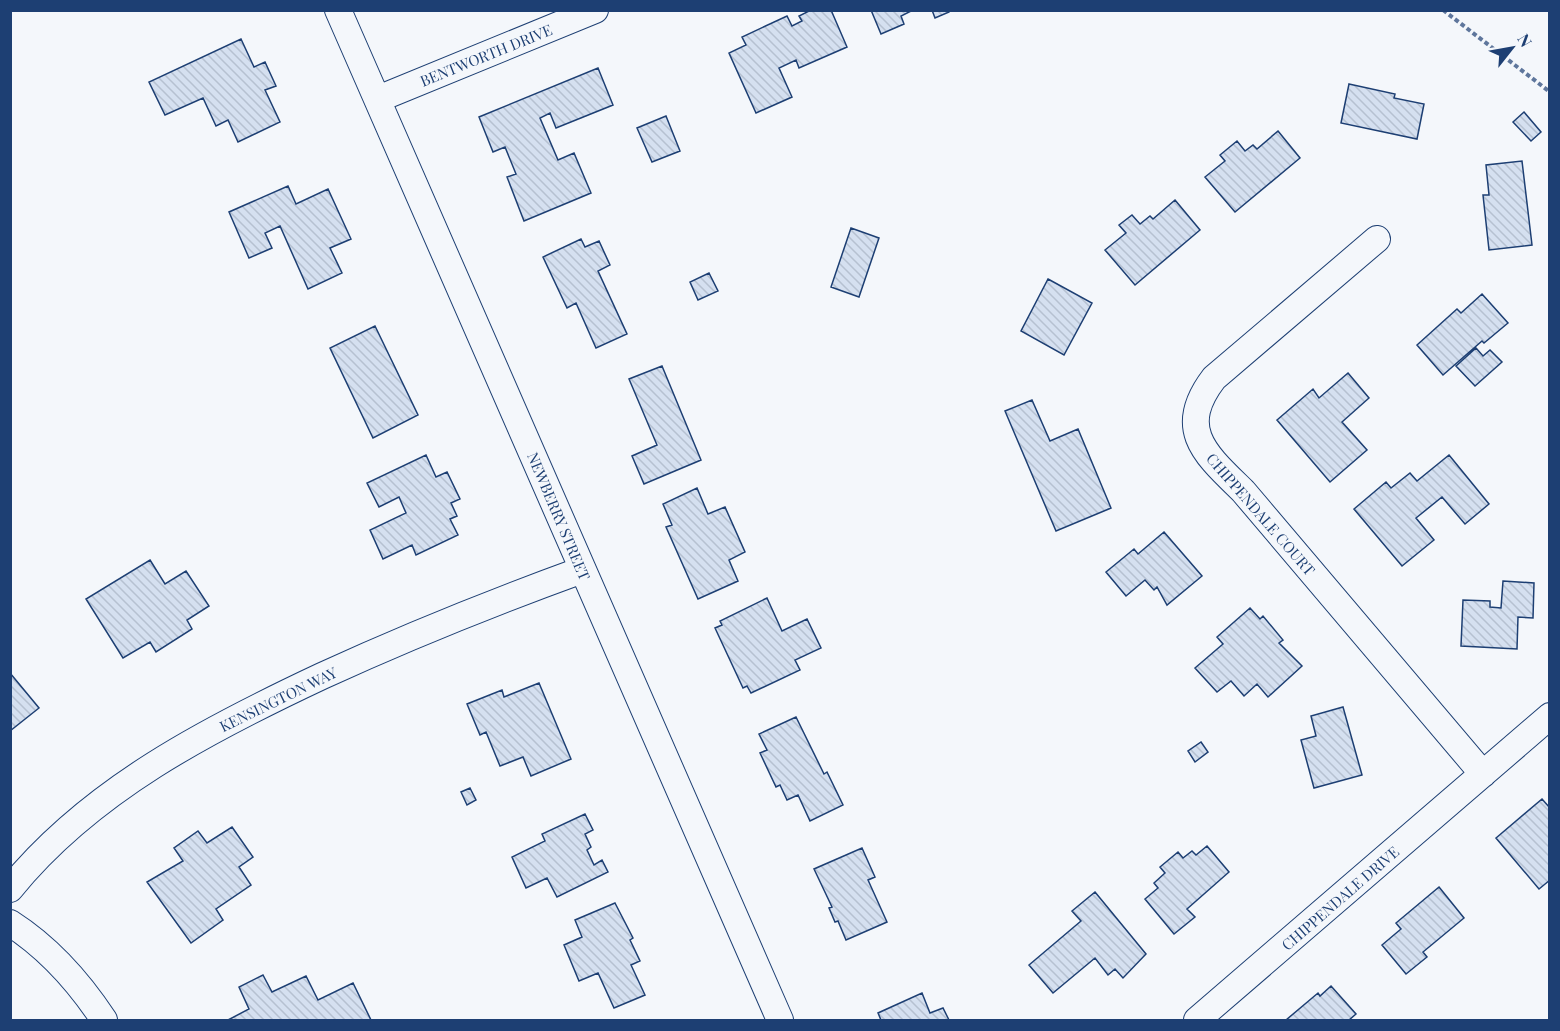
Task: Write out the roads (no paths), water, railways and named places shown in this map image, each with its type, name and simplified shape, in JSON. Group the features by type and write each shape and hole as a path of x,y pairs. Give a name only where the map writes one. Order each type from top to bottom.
{"street":[{"name":"NEWBERRY STREET","path":"338,10 780,1020"},
{"name":"BENTWORTH DRIVE","path":"378,99 595,10"},
{"name":"CHIPPENDALE COURT","path":"1377,239 1214,378 1203,393 1196,410 1196,429 1205,449 1222,470 1243,491 1483,774"},
{"name":"KENSINGTON WAY","path":"10,889 29,866 75,823 151,767 184,747 258,707 351,663 507,598 582,570"},
{"name":"CHIPPENDALE DRIVE","path":"1197,1020 1550,716"},
{"path":"10,923 30,936 59,963 104,1020"}]}
